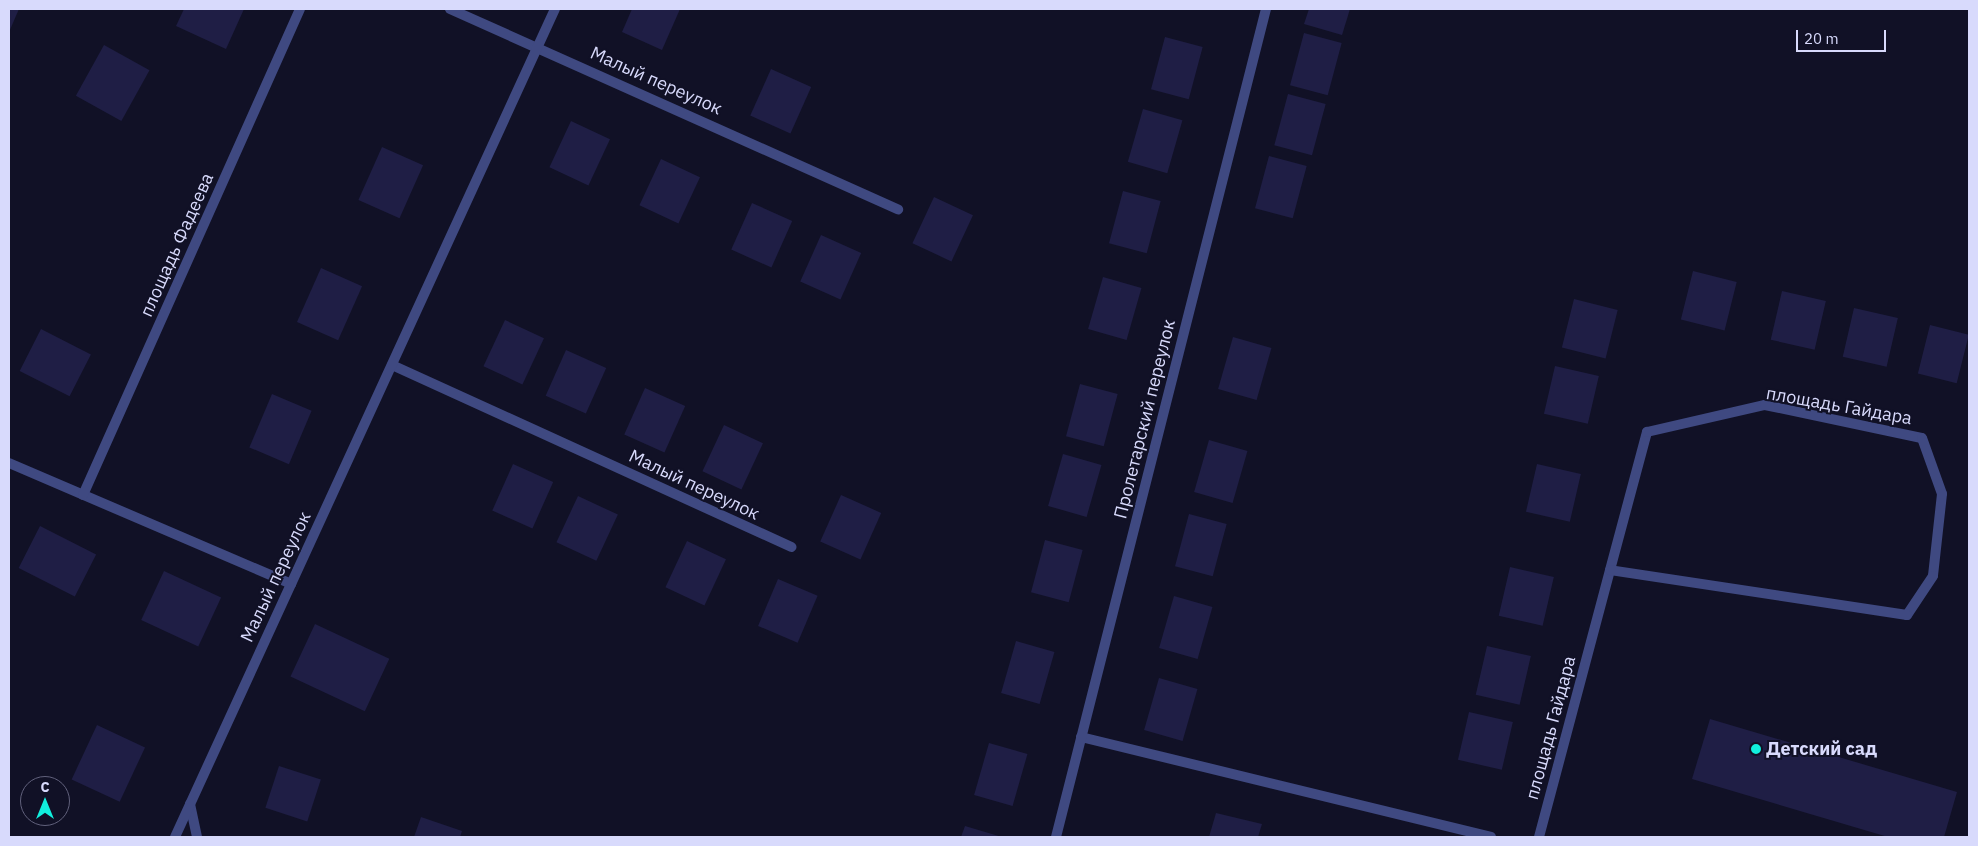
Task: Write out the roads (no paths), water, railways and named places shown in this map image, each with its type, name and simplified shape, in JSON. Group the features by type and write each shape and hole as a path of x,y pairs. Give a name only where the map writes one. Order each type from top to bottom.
{"street":[{"name":"площадь Фадеева","path":"83,495 300,9"},
{"path":"450,9 538,45"},
{"name":"Малый переулок","path":"175,837 555,9"},
{"name":"Пролетарский переулок","path":"1056,837 1266,9"},
{"name":"Малый переулок","path":"538,45 898,209"},
{"name":"Малый переулок","path":"392,365 792,547"},
{"name":"площадь Гайдара","path":"1539,837 1610,570 1647,432 1765,405 1922,438 1942,494 1933,576 1907,615 1610,570"},
{"path":"9,463 291,584"},
{"path":"1081,737 1491,837"},
{"path":"190,804 197,837"}],"place":[{"name":"Детский сад","path":"1756,749"}]}
